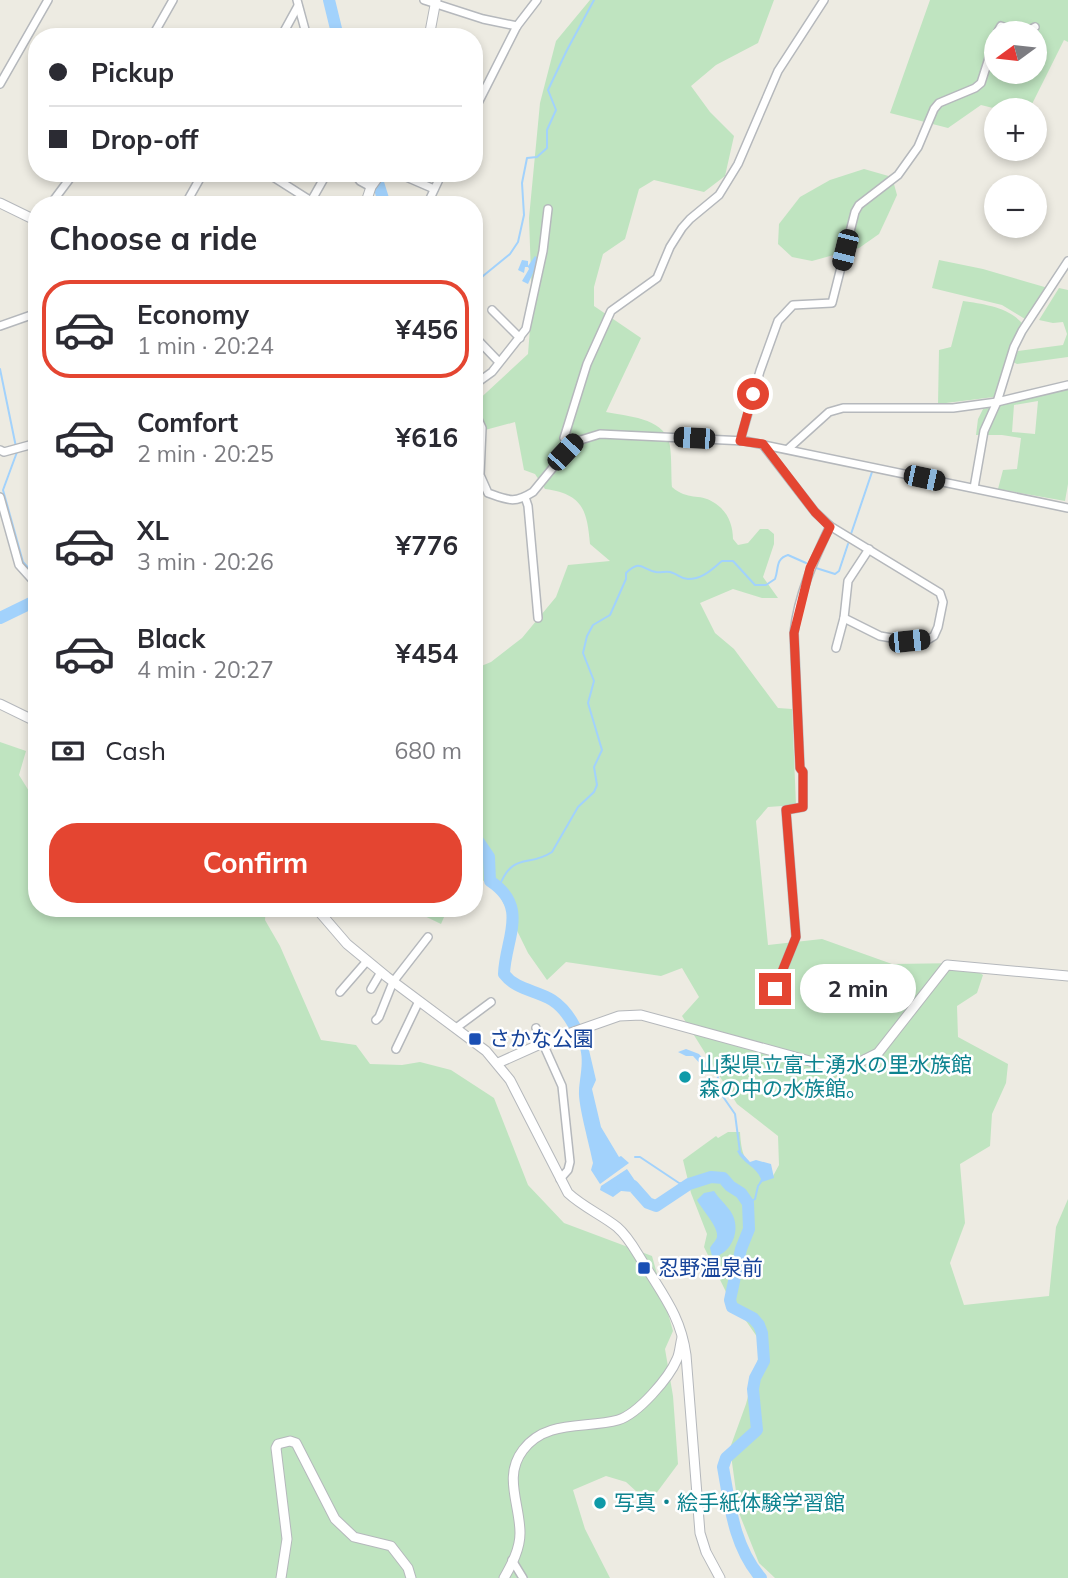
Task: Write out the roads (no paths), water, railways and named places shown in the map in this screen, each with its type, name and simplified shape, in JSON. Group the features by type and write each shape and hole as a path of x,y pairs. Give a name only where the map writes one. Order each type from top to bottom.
{"street":[{"path":"32,28 48,0"},
{"path":"157,28 173,0"},
{"path":"424,0 517,26"},
{"path":"483,93 517,26 537,0"},
{"path":"564,438 587,364 611,311 657,278 670,247 682,228 719,195 738,164 778,71 824,0"},
{"path":"431,28 435,2"},
{"path":"285,28 297,3"},
{"path":"297,3 304,28"},
{"path":"0,84 28,35"},
{"path":"740,441 778,321 793,305 832,303 855,212 866,198 898,175 918,147 939,103 975,88 981,83 984,73"},
{"path":"280,182 300,196"},
{"path":"362,182 371,187"},
{"path":"368,196 375,182"},
{"path":"418,182 434,189"},
{"path":"431,196 438,182"},
{"path":"0,203 28,217"},
{"path":"483,378 492,372 526,329 544,251 548,209"},
{"path":"974,488 984,431 997,402 1018,339 1068,261"},
{"path":"492,310 520,338"},
{"path":"0,326 28,316"},
{"path":"483,345 499,362"},
{"path":"788,449 829,412 842,408 953,408 997,402 1068,385"},
{"path":"483,482 488,493 510,501 524,497 533,492 574,442 600,434 763,444 1068,508"},
{"path":"763,444 815,512 830,527 940,593 943,601 938,627 934,636 929,639 909,641 880,636 844,618"},
{"path":"1,453 28,446"},
{"path":"0,497 19,565 28,575"},
{"path":"524,497 528,506 538,618"},
{"path":"775,989 796,937 786,810 803,807 794,633 810,568 830,527"},
{"path":"836,648 844,618 848,581 869,549"},
{"path":"0,704 28,718"},
{"path":"324,917 347,944 367,961 498,1063 510,1080 568,1193 618,1228 630,1241 665,1296 683,1333 701,1533 706,1552 720,1578"},
{"path":"376,1020 393,982 428,937"},
{"path":"340,992 367,961"},
{"path":"498,1063 544,1042 591,1026 619,1017 640,1015 828,1066 860,1062 878,1053 947,965 1068,976"},
{"path":"371,989 381,972"},
{"path":"396,1049 419,1001"},
{"path":"456,1028 491,1002"},
{"path":"536,1028 562,1086 570,1162 568,1170 560,1178"},
{"path":"504,1578 518,1549 520,1535 512,1480 514,1465 525,1447 534,1438 560,1427 621,1419 631,1413 659,1387 677,1359 683,1333"},
{"path":"282,1578 287,1539 276,1448 278,1444 290,1441 296,1443 335,1519 354,1537 391,1546 408,1568 411,1578"},
{"path":"512,1560 523,1578"}],"water":[{"path":"535,256 539,260 528,284 522,281 528,267 525,267 524,273 518,270 522,260 528,261 528,266"},
{"path":"585,1033 596,1080 592,1089 601,1127 619,1157 629,1163 600,1184 591,1170 593,1163 579,1097 582,1056 574,1036"},
{"path":"686,1049 699,1054 713,1071 706,1070 693,1056 678,1052"},
{"path":"737,1151 750,1162 756,1160 771,1164 774,1178 759,1183 759,1175 743,1159"},
{"path":"627,1169 640,1188 621,1191 613,1197 600,1190 601,1186"},
{"path":"714,1191 733,1215 735,1222 731,1243 722,1254 715,1257 712,1256 710,1248 717,1233 697,1200 704,1193"}],"waterway":[{"path":"329,0 336,28"},
{"path":"483,276 510,254 518,242 524,215 522,183 527,158 537,157 547,148 547,130 556,110 548,90 594,0"},
{"path":"378,182 382,196"},
{"path":"0,369 16,447"},
{"path":"17,452 3,490 23,562 28,568"},
{"path":"851,534 872,472"},
{"path":"816,568 835,574 839,571 848,544"},
{"path":"499,887 504,876 516,864 552,852 578,807 594,792 597,785 594,767 602,750 588,703 594,681 583,653 593,625 610,615 626,579 626,573 641,566 656,572 669,572 693,579 707,573 722,561 733,561 755,585 766,585 775,579 779,562 784,557 788,555 806,563"},
{"path":"0,618 28,604"},
{"path":"483,848 489,857 490,881 502,891 512,913 504,974 520,987 546,997 562,1008 581,1040"},
{"path":"713,1071 718,1075 717,1088 735,1114 740,1152"},
{"path":"635,1157 640,1157 679,1183 689,1184"},
{"path":"622,1185 633,1186 648,1203 656,1206 689,1184 711,1177 723,1178 741,1193 748,1203 749,1229 741,1249 730,1300 732,1307 753,1318 759,1325 764,1361 755,1378 753,1389 757,1430 726,1458 723,1467 739,1540 761,1578"},
{"path":"748,1203 755,1199 761,1182"}],"place":[{"name":"さかな公園","path":"475,1039"},
{"name":"山梨県立富士湧水の里水族館 森の中の水族館。","path":"685,1077"},
{"name":"忍野温泉前","path":"644,1268"},
{"name":"写真・絵手紙体験学習館","path":"600,1503"}]}
